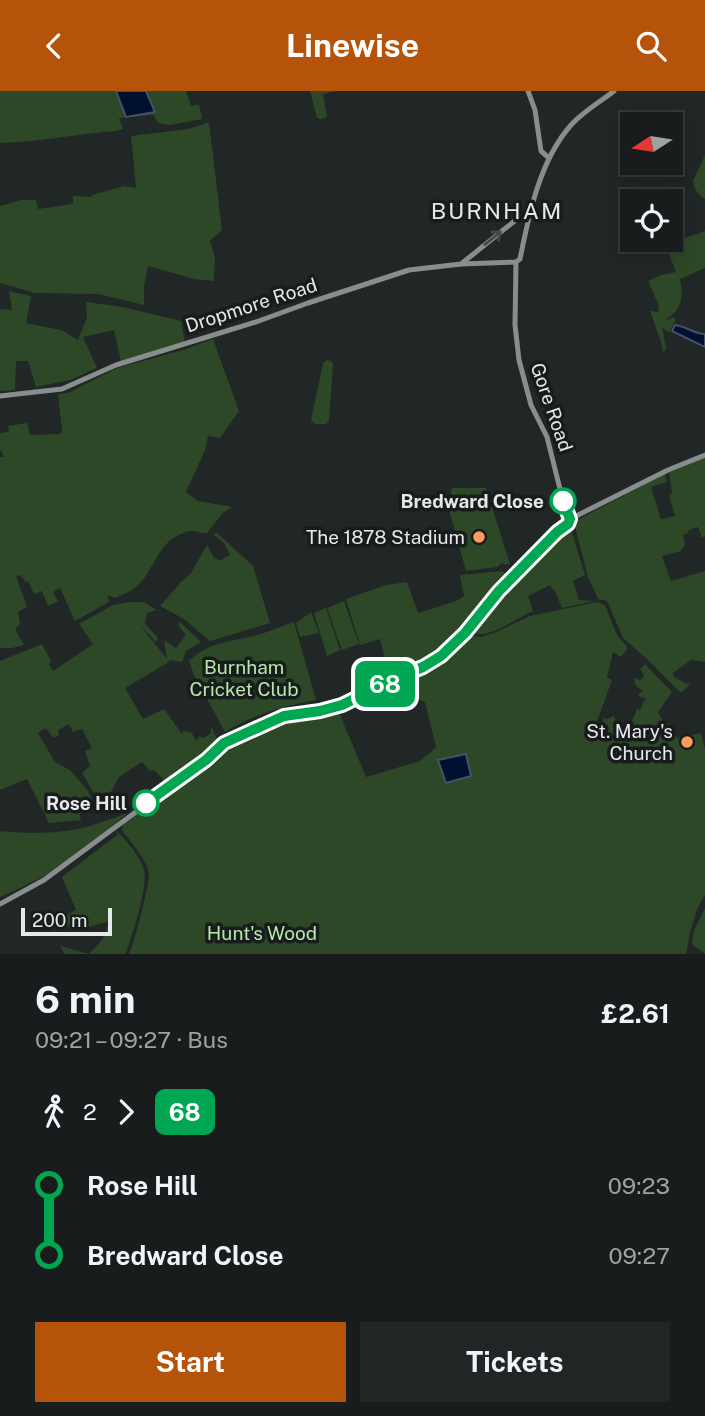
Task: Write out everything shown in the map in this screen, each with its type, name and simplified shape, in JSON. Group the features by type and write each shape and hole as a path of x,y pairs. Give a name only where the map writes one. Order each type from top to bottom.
{"street":[{"path":"528,91 535,110 541,151 549,158"},
{"name":"Gore Road","path":"569,522 547,437 531,405 522,373 515,337 516,262 520,259 528,218 557,142 572,124 614,91"},
{"path":"468,261 517,219 528,218"},
{"name":"Dropmore Road","path":"0,396 62,390 116,365 256,322 409,270 468,261 516,262"},
{"path":"0,904 44,880 206,760 224,743 284,716 342,705 441,656 465,633 499,591 569,522 668,470 705,455"}],"green space":[{"path":"0,91 186,91 191,106 199,104 202,119 170,125 158,123 153,115 119,118 123,129 116,131 0,143"},
{"path":"310,91 337,91 323,94 327,117 317,118"},
{"path":"209,122 222,230 210,241 215,258 214,281 194,279 148,266 144,305 98,294 35,293 0,283 0,206 21,200 36,200 38,209 73,204 73,196 92,197 124,186 136,188 131,136 189,129"},
{"path":"705,155 705,199 694,187 693,181"},
{"path":"705,231 705,268 680,279 680,304 671,316 668,316 670,317 666,320 670,319 666,326 672,317 676,319 669,333 662,327 666,348 663,354 650,311 659,312 658,304 648,281 676,272 668,252 683,252 683,239"},
{"path":"9,291 31,296 26,323 61,330 78,340 87,317 86,302 123,307 181,321 185,343 121,361 114,330 83,337 97,368 70,380 36,387 28,361 16,361 15,390 0,391 0,309 12,310"},
{"path":"213,339 239,411 220,438 208,436 205,450 186,492 198,501 232,507 223,513 207,533 189,531 176,536 162,549 135,588 115,598 108,595 109,602 75,621 60,588 53,592 58,601 48,606 42,591 34,594 28,581 20,575 16,576 27,607 18,612 20,624 15,629 24,645 0,648 0,457 4,457 0,449 0,433 9,432 8,426 27,423 30,435 60,434 62,431 58,394 68,393 117,368"},
{"path":"327,360 333,364 329,421 326,424 315,424 311,420 323,363"},
{"path":"705,457 705,536 702,538 698,527 689,530 683,535 685,545 681,551 662,556 671,581 705,571 705,662 691,660 673,673 674,677 690,684 681,693 623,638 607,601 598,599 588,577 574,523 665,474 667,482 651,487 661,519 675,516 669,495 672,493 669,472"},
{"name":"The 1878 Stadium","path":"452,488 486,488 510,564 502,563 497,567 466,571 448,506"},
{"path":"567,527 571,529 585,575 573,581 579,600 595,601 562,608 550,585 528,596 533,611 489,633 473,634 471,628 505,588"},
{"path":"216,532 253,566 270,623 210,641 184,619 160,606 191,573 207,545 214,558 219,561 230,555 224,543 214,535"},
{"path":"515,569 475,619 446,649 390,678 380,639 360,645 346,599 386,585 407,582 418,613 464,596 460,575 502,571 507,574"},
{"path":"344,601 359,644 342,650 327,608"},
{"path":"144,602 157,610 147,613 145,624 158,638 156,642 139,624 167,659 164,640 176,648 186,635 178,625 180,622 201,642 186,651 182,662 169,660 125,688 143,719 164,709 182,734 183,731 191,732 196,740 199,739 198,736 204,738 211,733 211,726 219,743 141,802 139,800 163,782 154,770 150,771 142,762 119,777 107,799 110,803 106,805 109,811 104,810 82,773 90,766 85,751 92,748 82,729 73,732 69,724 58,730 59,735 53,738 46,728 38,733 55,762 70,770 88,791 94,804 78,808 81,820 49,823 27,779 0,790 0,661 42,644 53,671 93,644 79,624 113,605"},
{"name":"Hunt's Wood","path":"597,602 605,605 617,635 628,648 621,657 613,652 607,677 612,680 591,738 600,740 598,731 604,718 614,716 617,723 613,727 614,733 622,733 623,726 629,728 637,709 640,710 646,700 639,696 643,691 636,686 634,678 641,680 644,675 640,669 645,664 672,692 658,712 665,724 668,723 678,738 701,733 705,749 705,895 697,909 686,954 129,954 149,873 142,857 122,830 123,823 240,739 286,715 327,714 338,710 366,777 420,761 436,747 425,702 412,696 407,677 448,654 466,634 481,637 530,616"},
{"path":"326,608 340,650 327,656 314,613"},
{"path":"311,612 319,633 300,637 296,623"},
{"name":"Burnham Cricket Club","path":"294,622 316,700 269,712 225,732 189,661 205,649 221,643 262,634"},
{"path":"128,813 88,850 0,897 0,831 68,831"},
{"path":"116,830 142,864 145,877 142,898 125,954 89,954 102,940 110,921 81,929 70,928 63,917 76,910 62,877 118,836"},
{"path":"705,908 705,954 692,944 693,933"},
{"path":"60,946 89,954 65,954"}],"water":[{"path":"116,91 146,91 155,112 126,117"},
{"path":"675,325 705,334 705,347 672,331"},
{"path":"466,754 471,776 446,783 438,760"}],"bus line":[{"name":"68","path":"146,803 206,760 224,743 284,716 342,705 441,656 465,633 499,591 568,524 570,519 563,501"}],"place":[{"name":"Bredward Close","path":"563,501"},
{"name":"The 1878 Stadium","path":"479,537"},
{"name":"St. Mary's Church","path":"687,742"},
{"name":"Rose Hill","path":"146,803"}],"district":[{"name":"BURNHAM","path":"497,210"}]}
